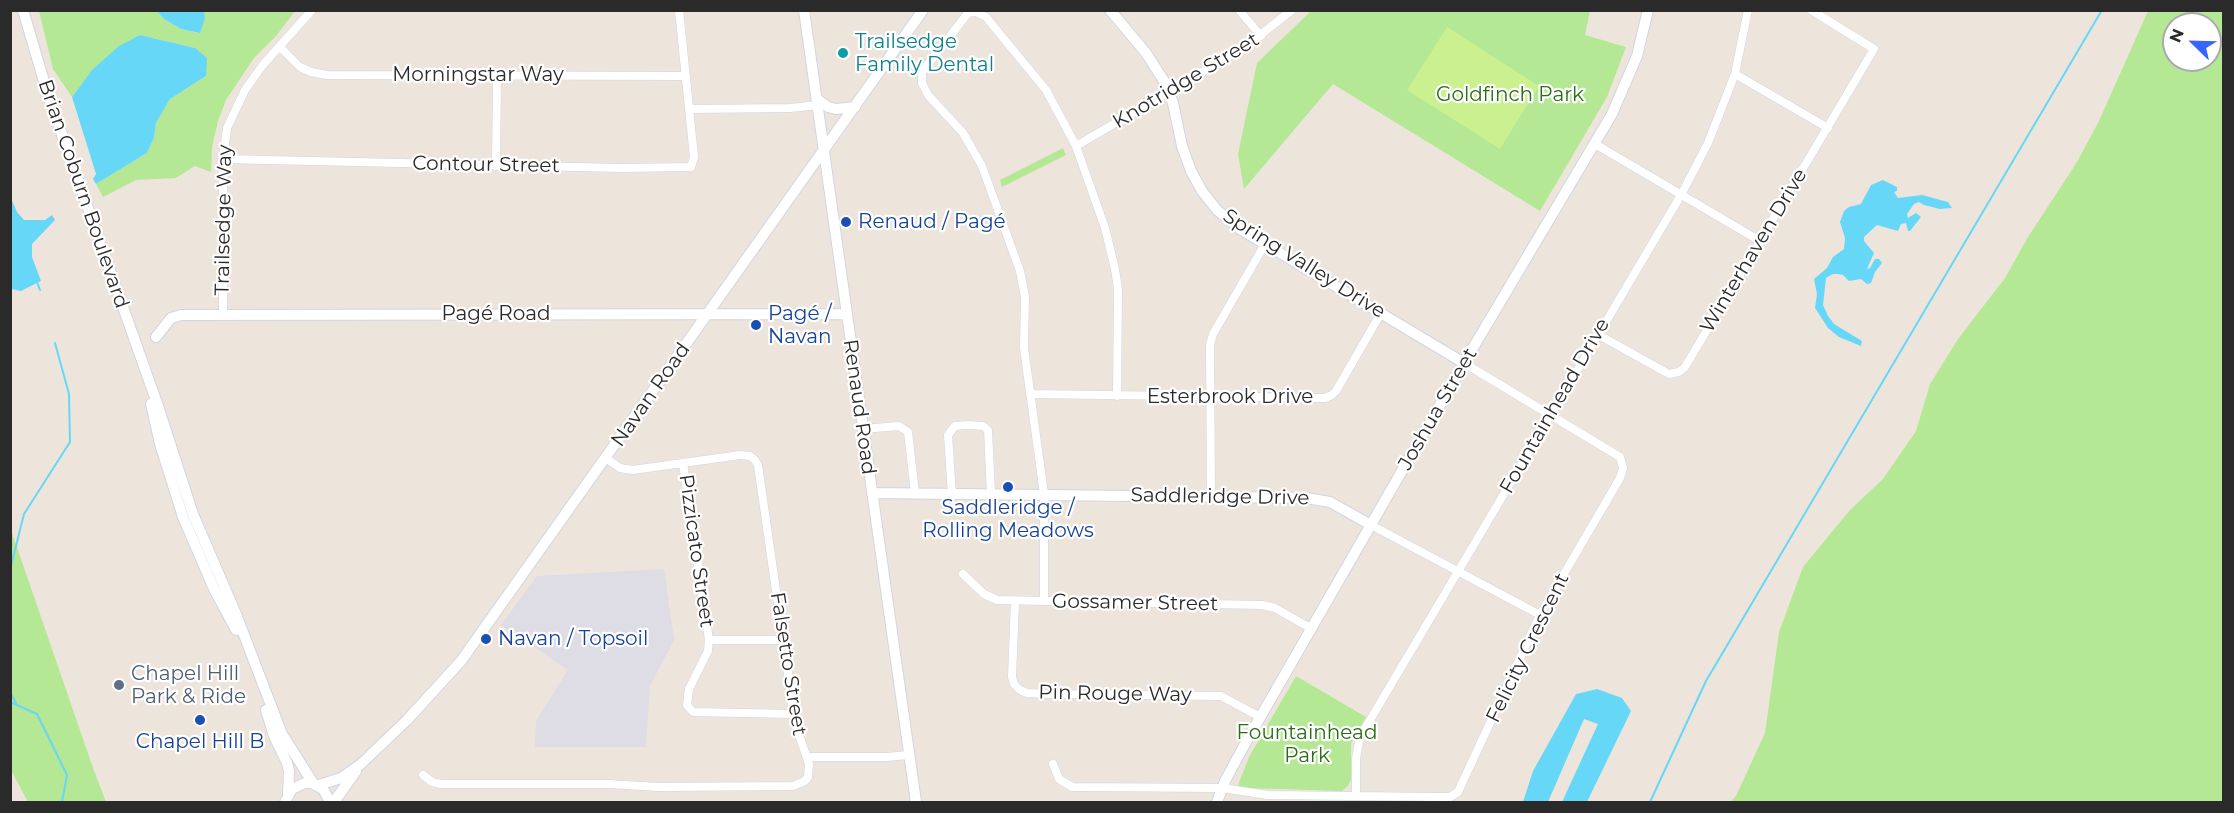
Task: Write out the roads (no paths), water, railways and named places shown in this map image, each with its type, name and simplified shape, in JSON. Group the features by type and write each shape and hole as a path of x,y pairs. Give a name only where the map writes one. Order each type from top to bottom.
{"street":[{"name":"Brian Coburn Boulevard","path":"23,10 48,95 158,406 193,514 236,614 282,734 316,784 327,793 332,802"},
{"name":"Trailsedge Way","path":"223,314 223,159 230,118 262,66 312,10"},
{"path":"679,10 690,109 790,108 817,102 836,109 855,107"},
{"name":"Renaud Road","path":"804,10 916,802"},
{"name":"Navan Road","path":"286,799 298,785 316,784 341,778 361,764 407,720 461,661 923,10"},
{"name":"Spring Valley Drive","path":"1110,10 1146,53 1169,92 1186,159 1202,191 1217,210 1232,224 1464,363"},
{"path":"1239,10 1261,36"},
{"name":"Knotridge Street","path":"1076,146 1261,36 1292,10"},
{"name":"Joshua Street","path":"1217,802 1222,788 1260,717 1464,363 1596,144 1624,90 1637,56 1648,10"},
{"name":"Fountainhead Drive","path":"1356,796 1356,758 1360,737 1681,195 1717,123 1735,74 1748,10"},
{"name":"Winterhaven Drive","path":"1597,334 1663,372 1669,374 1679,372 1685,367 1874,49 1811,10"},
{"path":"1044,601 1044,494 1024,348 1025,297 1020,271 982,166 963,133 928,95 922,83 922,72 968,13 976,12 986,17 1046,90 1076,146 1105,228 1115,269 1118,289 1117,396"},
{"name":"Morningstar Way","path":"280,47 300,67 327,75 687,76"},
{"path":"1735,74 1828,128"},
{"path":"496,166 497,75"},
{"name":"Contour Street","path":"223,159 688,168 694,162 690,109"},
{"path":"1596,144 1760,241"},
{"path":"1210,495 1212,397 1210,345 1213,334 1265,244"},
{"name":"Pagé Road","path":"156,337 174,315 846,314"},
{"name":"Esterbrook Drive","path":"1032,394 1325,398 1332,395 1381,314"},
{"name":"Felicity Crescent","path":"1053,764 1059,779 1072,787 1222,788 1268,795 1450,797 1458,792 1540,615 1620,478 1623,468 1620,457 1464,363"},
{"path":"952,494 948,435 955,426 968,425 983,426 988,430 991,494"},
{"path":"862,429 898,426 908,432 915,493"},
{"name":"Falsetto Street","path":"423,776 432,782 441,784 793,786 805,781 808,777 810,771 799,738 782,640 757,462 750,456 742,455 628,470 620,468 606,458"},
{"name":"Pizzicato Street","path":"683,463 709,640 708,651 687,697 689,710 710,713 794,714"},
{"name":"Saddleridge Drive","path":"872,493 1319,498 1540,615"},
{"name":"Gossamer Street","path":"963,574 984,594 997,600 1263,605 1275,608 1312,629"},
{"name":"Pin Rouge Way","path":"1014,601 1012,677 1014,684 1020,690 1027,693 1049,694 1221,696 1260,717"},
{"path":"709,640 782,640"},
{"name":"Brian Coburn Boulevard","path":"263,688 270,725 289,771 286,799"},
{"path":"807,757 909,755"},
{"name":"Navan Road","path":"332,802 361,764"}],"water":[{"path":"157,11 204,11 205,18 200,33 181,29 164,19"},
{"path":"140,35 195,48 207,58 206,76 170,99 156,123 154,138 147,153 96,184 93,179 96,174 72,97 92,70 119,46"},
{"path":"1883,180 1897,187 1897,191 1894,192 1898,198 1922,195 1948,202 1952,208 1940,209 1919,202 1914,204 1907,214 1908,218 1916,213 1921,217 1910,231 1906,223 1901,224 1898,231 1877,225 1864,237 1864,241 1874,253 1867,269 1875,259 1879,259 1882,263 1871,283 1867,284 1861,279 1849,281 1843,275 1838,274 1826,278 1823,305 1828,316 1834,324 1862,341 1861,346 1839,337 1828,328 1815,308 1817,294 1814,279 1827,268 1833,257 1844,249 1845,238 1840,222 1844,211 1861,204 1871,185"},
{"path":"10,196 17,212 24,220 45,220 52,215 55,220 32,244 32,257 41,281 21,291 11,289"},
{"path":"1597,689 1622,698 1631,711 1587,802 1562,802 1598,724 1584,719 1548,802 1523,802 1533,771 1576,694"}],"waterway":[{"path":"1650,802 1706,681 2102,10"},
{"path":"37,282 40,290"},
{"path":"10,570 24,514 70,442 69,394 55,343"},
{"path":"10,692 16,703"},
{"path":"10,702 37,714 67,775 62,802"}],"place":[{"name":"Trailsedge Family Dental","path":"843,53"},
{"name":"Renaud / Pagé","path":"846,222"},
{"name":"Pagé / Navan","path":"756,325"},
{"name":"Saddleridge / Rolling Meadows","path":"1008,487"},
{"name":"Navan / Topsoil","path":"486,639"},
{"name":"Chapel Hill Park & Ride","path":"119,685"},
{"name":"Chapel Hill B","path":"200,720"}],"park label":[{"name":"Goldfinch Park","path":"1510,95"},
{"name":"Fountainhead Park","path":"1307,744"}]}
